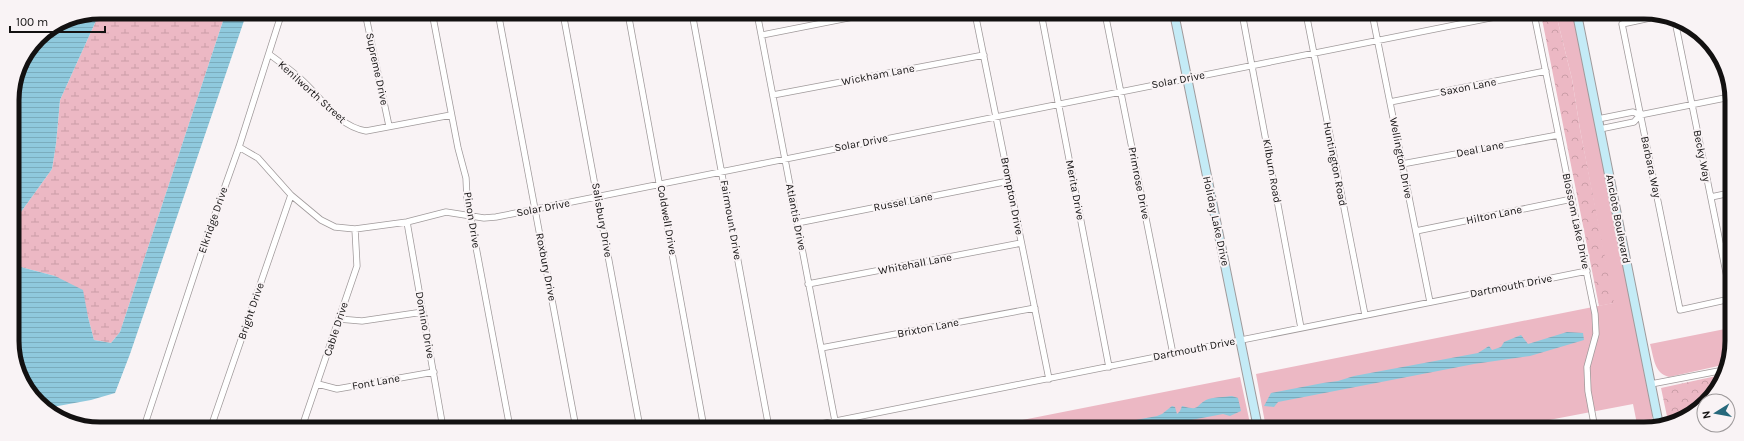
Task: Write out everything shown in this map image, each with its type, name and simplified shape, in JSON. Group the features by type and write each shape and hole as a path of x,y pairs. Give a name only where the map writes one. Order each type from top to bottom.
{"street":[{"name":"Elkridge Drive","path":"146,422 280,19"},
{"name":"Supreme Drive","path":"366,19 389,126"},
{"name":"Pinon Drive","path":"433,19 451,115 466,178 467,199 509,422"},
{"name":"Roxbury Drive","path":"499,19 575,422"},
{"name":"Salisbury Drive","path":"564,19 639,422"},
{"name":"Coldwell Drive","path":"629,19 703,422"},
{"name":"Fairmount Drive","path":"693,19 768,422"},
{"name":"Atlantis Drive","path":"758,19 834,421"},
{"path":"762,35 843,19"},
{"name":"Brompton Drive","path":"976,19 1049,379"},
{"name":"Merita Drive","path":"1042,19 1108,366"},
{"name":"Primrose Drive","path":"1106,19 1173,354"},
{"name":"Holiday Lake Drive","path":"1175,19 1257,422"},
{"name":"Kilburn Road","path":"1243,19 1301,328"},
{"name":"Huntington Road","path":"1307,19 1365,315"},
{"name":"Wellington Drive","path":"1373,19 1430,302"},
{"name":"Solar Drive","path":"238,147 258,158 290,194 321,220 335,228 355,229 407,222 446,212 484,218 496,217 1484,19"},
{"name":"Blossom Lake Drive","path":"1535,19 1595,314 1596,334 1587,367 1588,391 1594,422"},
{"name":"Anclote Boulevard","path":"1578,19 1659,420"},
{"name":"Barbara Way","path":"1645,19 1622,24 1680,310 1725,300"},
{"name":"Becky Way","path":"1676,25 1725,267"},
{"name":"Kenilworth Street","path":"269,54 305,83 341,121 358,130 366,131 451,115"},
{"name":"Wickham Lane","path":"773,95 984,55"},
{"name":"Saxon Lane","path":"1390,102 1546,71"},
{"path":"1598,119 1633,112 1640,115 1725,98"},
{"path":"1600,129 1634,122 1640,115"},
{"name":"Deal Lane","path":"1402,164 1558,134"},
{"name":"Russel Lane","path":"797,223 1009,181"},
{"name":"Bright Drive","path":"213,422 290,194"},
{"path":"1711,197 1725,194"},
{"name":"Hilton Lane","path":"1416,232 1572,199"},
{"name":"Domino Drive","path":"407,222 442,422"},
{"name":"Cable Drive","path":"304,422 357,266 355,229"},
{"name":"Whitehall Lane","path":"808,284 1021,243"},
{"path":"1721,247 1725,246"},
{"name":"Dartmouth Drive","path":"829,422 1586,271"},
{"name":"Brixton Lane","path":"820,348 1035,308"},
{"path":"339,319 362,321 423,312"},
{"path":"1651,384 1719,371"},
{"name":"Font Lane","path":"318,384 337,389 434,372"}],"green space":[{"path":"97,19 224,19 120,332 111,343 94,340 88,317 55,276 19,267 19,215 52,169 60,100"},
{"path":"1542,19 1557,19 1572,79 1580,129 1614,303 1599,306"},
{"path":"1557,19 1575,19 1648,389 1652,422 1637,422 1633,404 1539,422 1265,422 1256,374 1613,303 1572,79"},
{"path":"1725,329 1725,347 1721,365 1669,377 1660,372 1657,368 1650,344"},
{"path":"1717,376 1706,393 1696,393 1696,403 1685,411 1667,418 1661,388"},
{"path":"1240,377 1250,422 1012,422"}],"water":[{"path":"97,19 60,100 52,169 19,215 19,94 25,69 39,46 46,39 59,30 74,23"},
{"path":"224,19 245,19 130,354 115,393 91,400 53,407 36,390 25,372 19,347 19,267 55,276 83,290 94,340 111,343 120,332"},
{"path":"1567,332 1583,333 1584,340 1530,356 1474,364 1278,402 1274,407 1264,406 1271,393 1478,353 1489,346 1492,350 1501,347 1504,342 1521,335 1528,344"},
{"path":"1232,396 1238,398 1241,411 1230,416 1223,414 1181,422 1125,422 1157,416 1172,406 1175,407 1177,414 1182,406 1196,408 1202,402 1215,398"}]}
